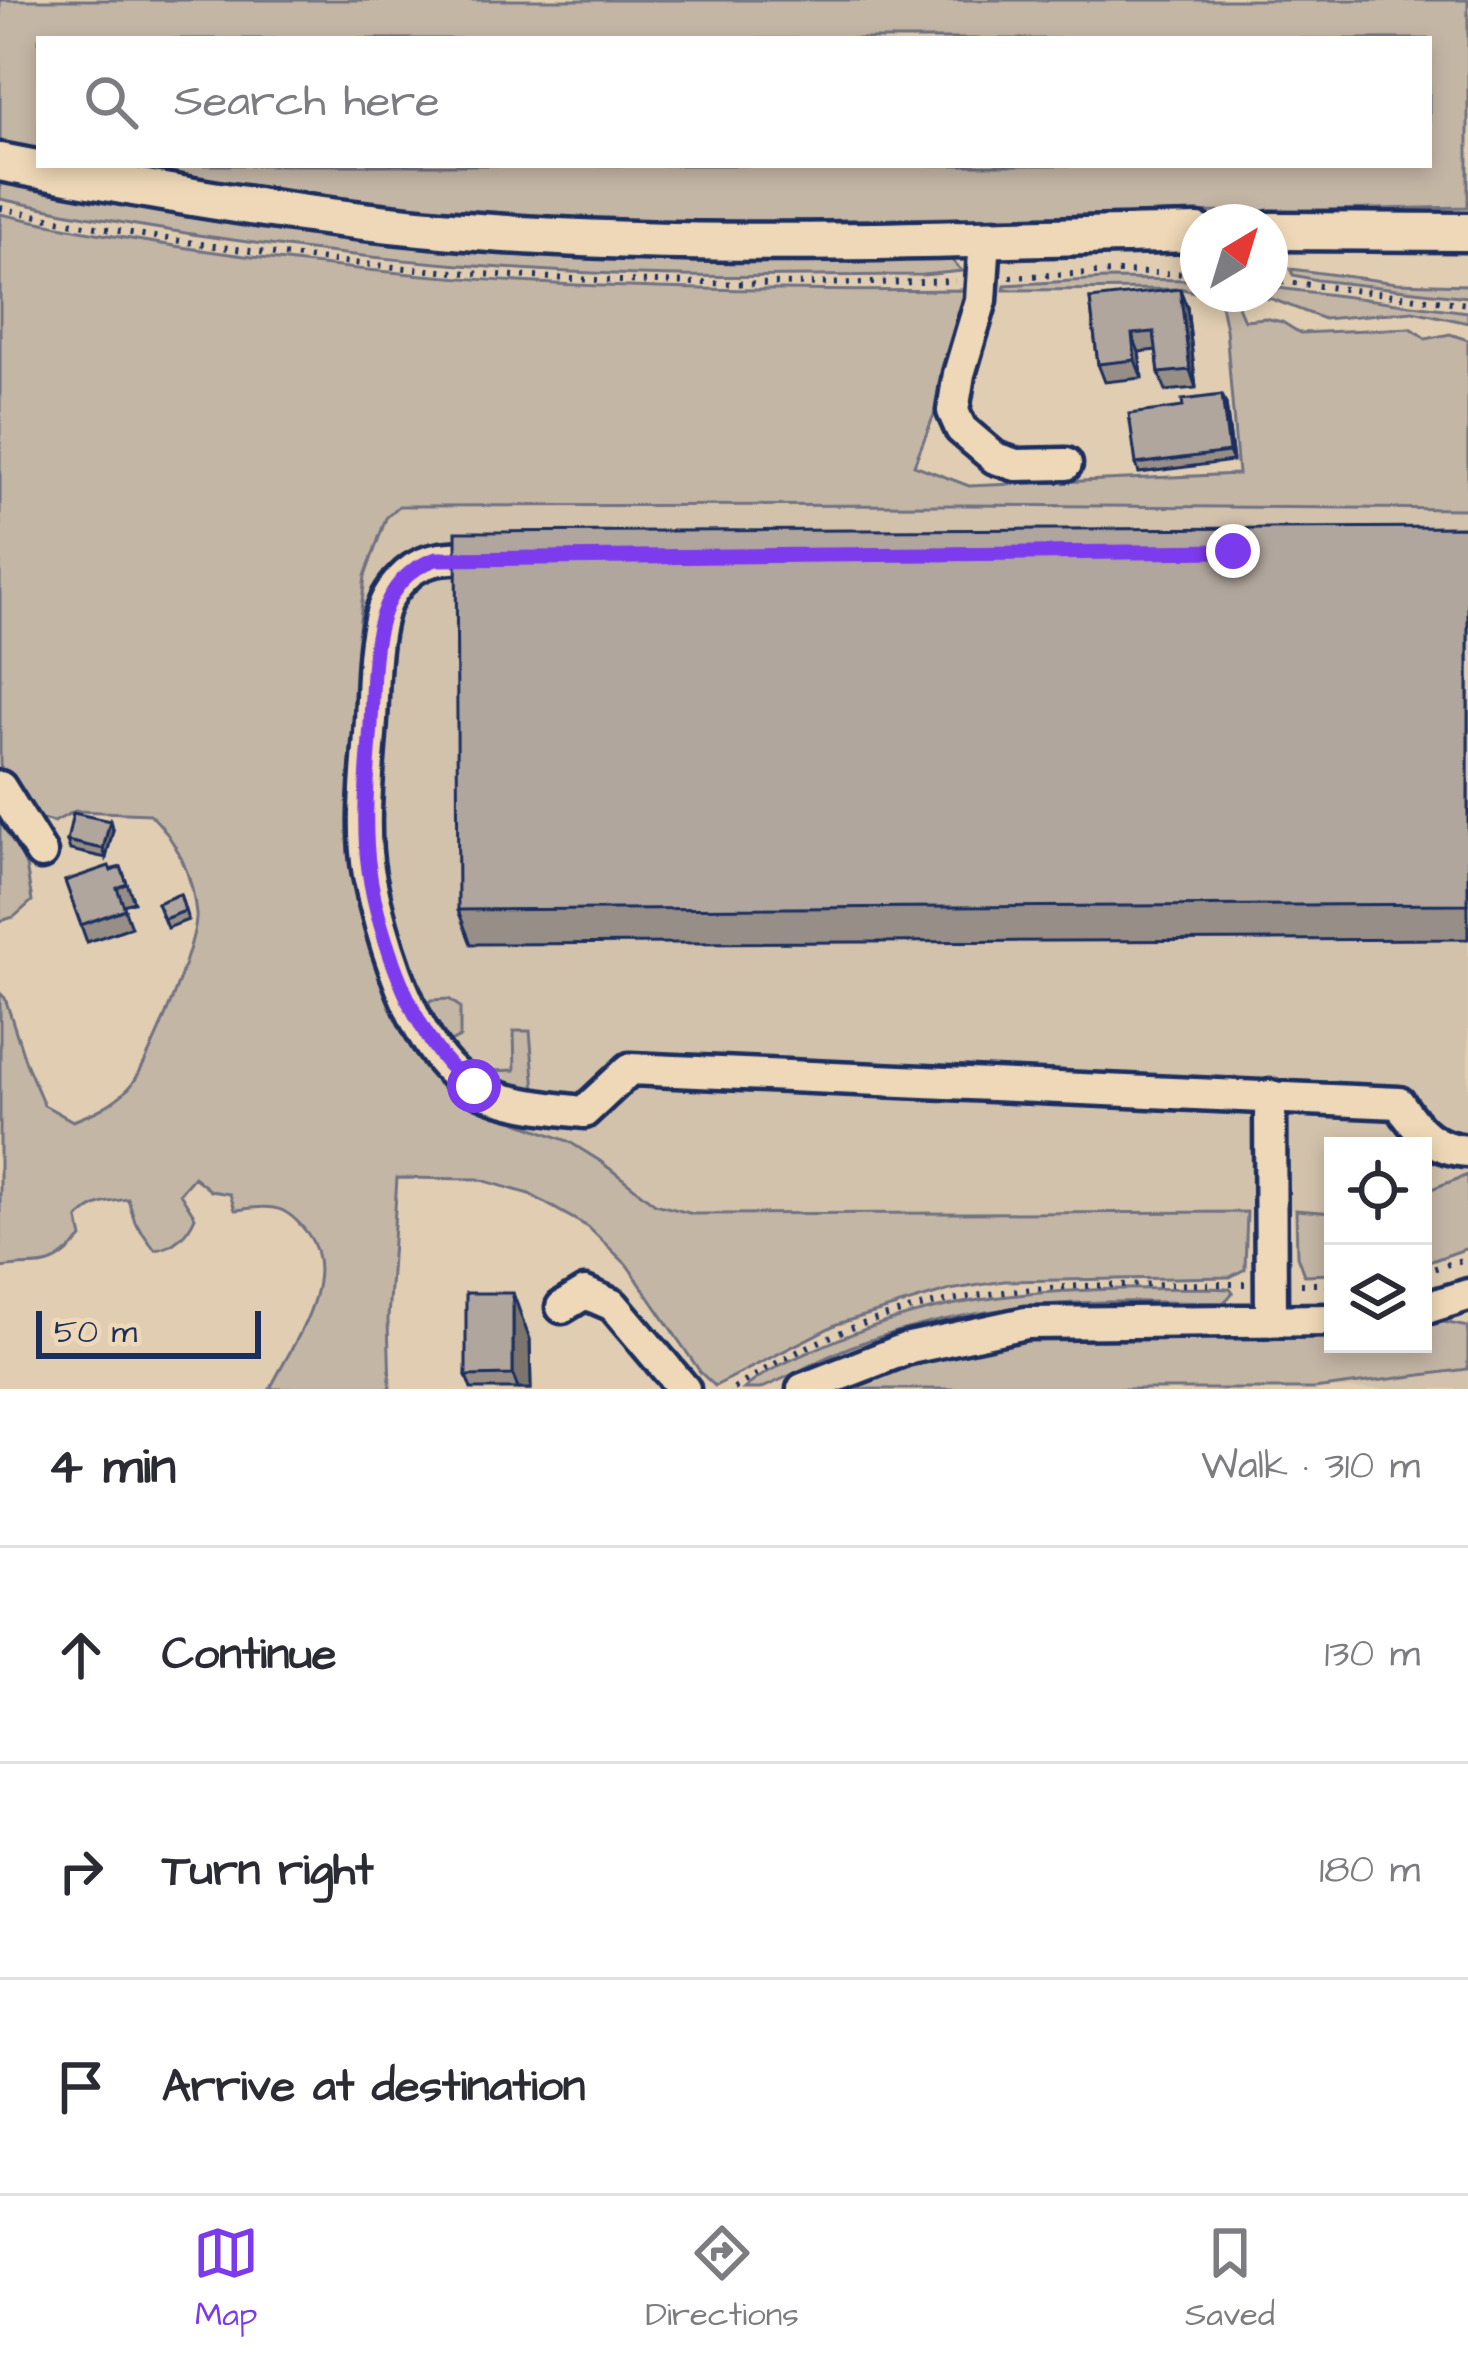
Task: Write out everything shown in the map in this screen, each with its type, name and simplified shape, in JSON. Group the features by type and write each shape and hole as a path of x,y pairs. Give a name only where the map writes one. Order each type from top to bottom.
{"main road":[{"path":"0,162 167,194 332,218 478,232 707,241 1180,233"},
{"path":"1288,231 1468,232"}],"street":[{"path":"985,238 981,300 953,411 962,429 995,458 1016,465 1066,464"},
{"path":"516,557 436,559 419,565 405,575 383,608 375,652 366,824 369,872 413,1011 442,1062 469,1084 507,1102 584,1112 631,1069 1399,1102 1418,1132 1448,1150 1468,1151"},
{"path":"0,787 41,853"},
{"path":"1270,1096 1271,1321"},
{"path":"562,1307 585,1293 613,1305 684,1389"},
{"path":"1432,1306 1468,1295"},
{"path":"803,1389 905,1349 1026,1323 1324,1320"}],"path":[{"path":"1288,282 1468,304"},
{"path":"1432,1269 1468,1258"}],"shaded area":[{"path":"0,0 1468,0 1468,207 1288,211 1288,204 1180,204 1180,213 654,224 452,214 118,168 1432,168 1432,36 36,36 36,152 0,142"},
{"path":"0,182 153,210 346,236 947,255 962,271 730,277 382,258 228,240 0,199"},
{"path":"0,214 240,256 480,279 721,290 964,290 966,306 957,350 914,465 969,486 1238,474 1222,312 1240,312 1244,320 1282,322 1300,333 1411,328 1426,339 1450,334 1468,340 1468,509 399,506 386,518 365,576 357,645 351,817 417,1042 446,1087 480,1108 568,1141 655,1204 693,1214 1247,1212 1245,1269 1230,1277 1004,1281 950,1290 837,1324 715,1386 701,1373 627,1265 588,1227 529,1194 478,1179 397,1178 388,1319 390,1389 270,1389 309,1313 319,1272 317,1252 308,1234 284,1211 268,1207 235,1210 230,1194 211,1191 194,1177 180,1193 195,1217 168,1246 155,1250 135,1222 128,1199 100,1204 83,1214 78,1219 82,1238 53,1262 0,1268 0,993 44,1105 73,1121 81,1118 116,1099 137,1076 181,975 196,914 182,860 150,814 75,811 54,822 29,816 7,785 0,765"},
{"path":"1291,269 1397,283 1468,285 1468,297 1317,280 1293,275"},
{"path":"1180,280 1180,289 1004,290 1005,285"},
{"path":"1288,289 1468,312 1468,323 1413,311 1324,319 1288,305"},
{"path":"399,506 1468,509 1468,1175 1432,1189 1432,1137 1324,1137 1324,1214 1296,1210 693,1214 655,1204 568,1141 480,1108 446,1087 417,1042 351,817 357,645 365,576 386,518"},
{"path":"0,813 26,865 32,901 14,917 0,921"},
{"path":"449,999 460,1007 460,1037 450,1042 442,1037 427,1005 431,1000"},
{"path":"514,1031 530,1031 535,1091 502,1085 493,1077 491,1071 515,1070"},
{"path":"1468,1175 1468,1248 1432,1261 1432,1245 1432,1189"},
{"path":"1296,1210 1324,1212 1324,1274 1304,1275 1297,1256"},
{"path":"1208,1288 1233,1293 1223,1303 1040,1305 953,1318 861,1343 760,1389 744,1389 772,1369 825,1345 921,1312 1060,1292"},
{"path":"1432,1322 1468,1327 1468,1369 1314,1389 840,1389 926,1357 1022,1340 1324,1335 1324,1353 1432,1353"},
{"path":"1468,1369 1468,1389 1314,1389 1388,1380"}],"building":[{"path":"1180,289 1190,370 1159,373 1154,332 1132,334 1135,360 1098,364 1090,299"},
{"path":"1222,395 1229,452 1136,464 1129,414 1183,407 1182,400"},
{"path":"1468,527 1468,904 458,910 456,532"},
{"path":"73,813 110,821 103,849 67,841"},
{"path":"109,866 111,871 121,867 127,884 117,888 125,909 81,925 65,881"},
{"path":"180,894 185,911 164,919 157,903"},
{"path":"466,1293 513,1293 513,1375 466,1376"}],"route":[{"path":"474,1086 442,1062 413,1011 369,872 366,824 375,652 383,608 405,575 419,565 436,559 556,556 1233,551"}]}
